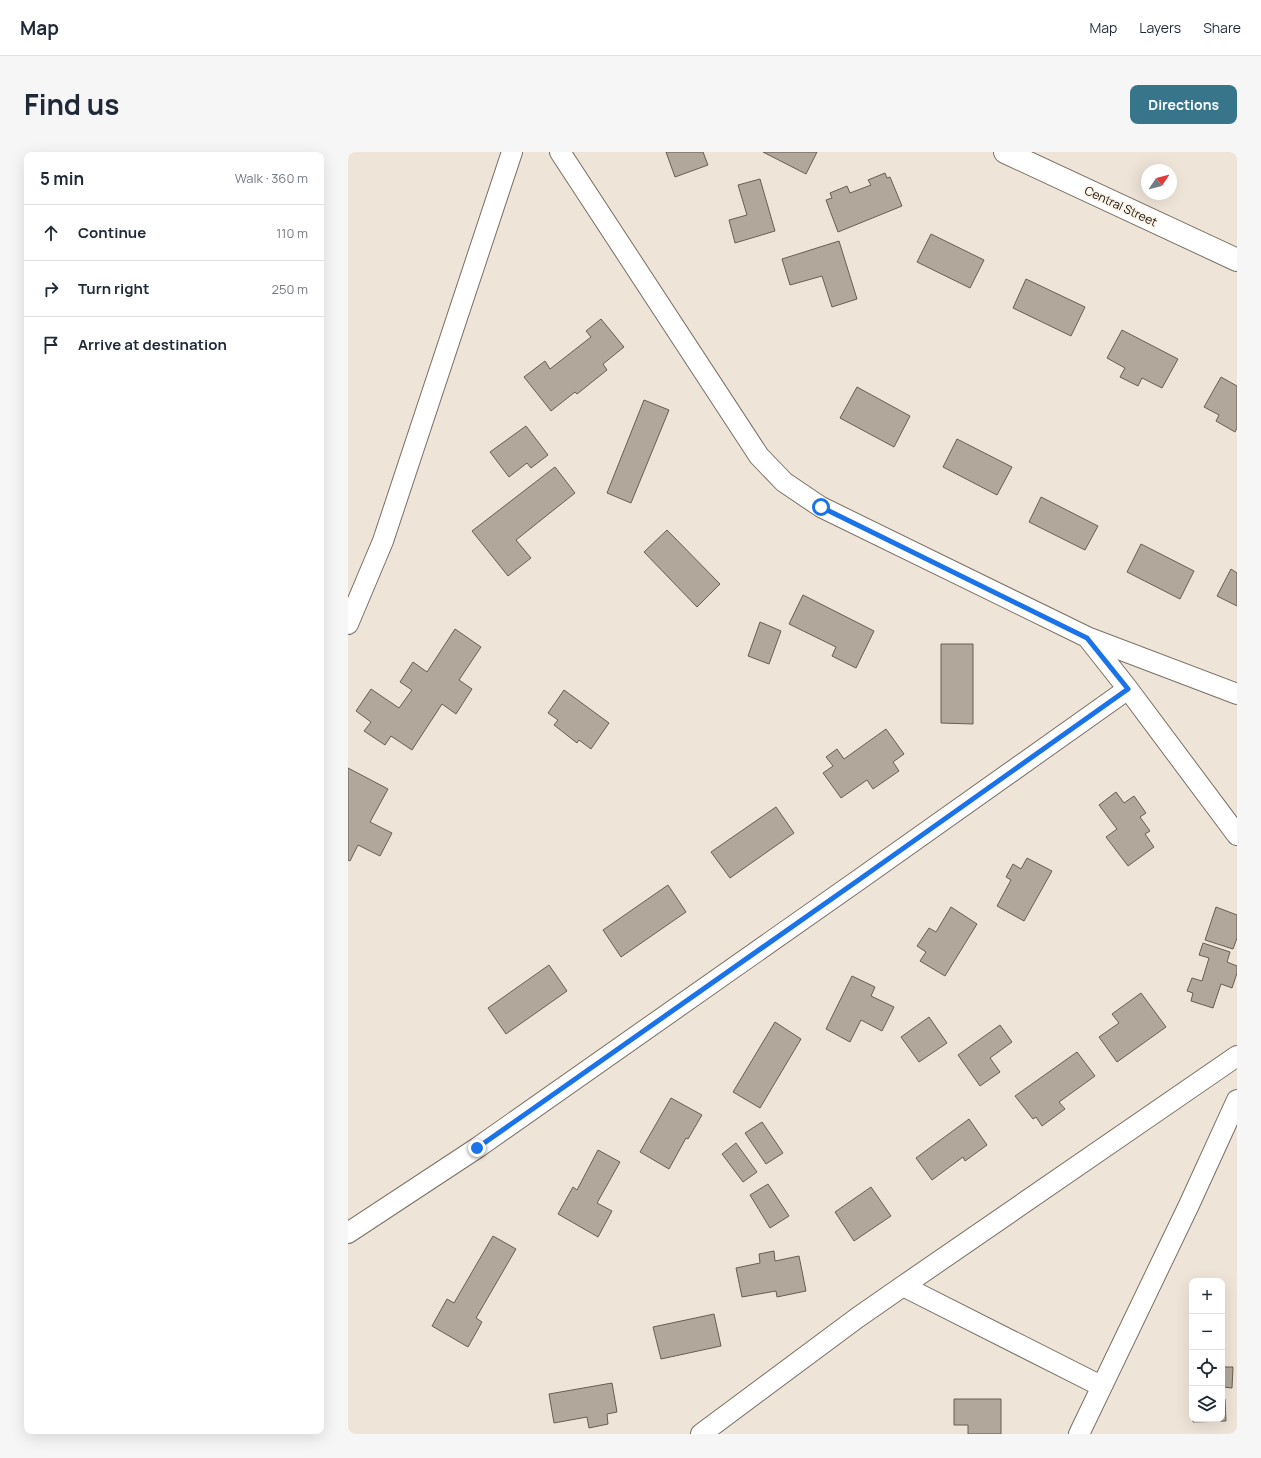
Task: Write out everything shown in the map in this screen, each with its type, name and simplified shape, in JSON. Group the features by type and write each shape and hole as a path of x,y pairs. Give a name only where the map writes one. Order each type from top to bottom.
{"street":[{"path":"348,624 382,541 512,152"},
{"path":"560,152 760,456 784,482 821,507 1087,638 1237,694"},
{"name":"Central Street","path":"1006,152 1237,260"},
{"path":"1087,638 1128,689 1237,835"},
{"path":"348,1233 484,1143 1128,689"},
{"path":"701,1434 857,1318 1237,1056"},
{"path":"1079,1434 1189,1205 1237,1100"},
{"path":"903,1286 1101,1386"}],"building":[{"path":"666,152 703,152 708,165 675,177"},
{"path":"763,152 817,152 806,174"},
{"path":"885,173 887,178 890,177 902,206 838,232 826,200 832,198 830,193 847,186 850,193 871,185 868,180"},
{"path":"760,179 775,231 735,243 729,220 747,215 738,185"},
{"path":"931,234 984,260 970,288 917,262"},
{"path":"839,241 857,299 832,307 822,276 790,285 782,259"},
{"path":"1026,279 1085,307 1071,336 1013,308"},
{"path":"601,319 624,347 603,364 607,370 577,394 575,392 551,411 524,377 545,361 550,369 591,337 586,331"},
{"path":"1122,330 1178,359 1162,388 1142,378 1138,386 1120,377 1125,368 1107,358"},
{"path":"1221,377 1237,386 1237,428 1235,432 1216,421 1219,415 1204,407"},
{"path":"857,387 910,416 894,447 840,418"},
{"path":"644,400 669,410 631,503 607,493"},
{"path":"526,426 548,455 531,468 527,463 509,477 490,452"},
{"path":"957,439 1012,467 997,495 943,467"},
{"path":"555,467 575,493 516,540 531,558 508,576 472,531"},
{"path":"1041,497 1098,526 1085,550 1029,522"},
{"path":"667,530 720,584 697,607 644,552"},
{"path":"1141,544 1194,571 1180,599 1127,572"},
{"path":"1231,569 1237,573 1237,606 1217,596"},
{"path":"803,595 874,631 856,668 832,656 836,647 789,624"},
{"path":"760,622 781,631 769,664 748,656"},
{"path":"455,629 481,647 459,680 472,689 456,714 442,704 412,750 391,736 385,745 364,731 371,722 356,711 371,689 399,708 412,690 400,682 413,662 427,672"},
{"path":"941,644 973,644 973,724 941,723"},
{"path":"564,690 609,723 591,749 579,740 577,743 554,725 558,720 548,713"},
{"path":"886,729 904,754 893,762 899,771 873,789 867,780 841,798 823,773 833,766 826,757 837,749 844,759"},
{"path":"348,768 388,789 370,822 392,833 380,856 358,845 350,861 348,860"},
{"path":"1116,792 1124,803 1134,796 1146,813 1140,817 1150,831 1145,834 1154,847 1128,866 1106,837 1117,829 1099,805"},
{"path":"776,807 794,833 730,878 711,852"},
{"path":"1027,858 1052,871 1024,921 997,906 1011,880 1006,877 1013,864 1021,869"},
{"path":"668,885 686,912 621,957 603,930"},
{"path":"951,907 977,924 945,976 920,961 926,952 917,946 929,928 936,932"},
{"path":"1216,907 1237,915 1237,938 1233,949 1205,940"},
{"path":"1203,943 1230,952 1227,962 1237,966 1237,973 1232,988 1221,984 1213,1008 1191,1001 1193,993 1187,991 1192,978 1202,981 1209,958 1199,955"},
{"path":"549,965 567,991 506,1034 488,1008"},
{"path":"852,976 875,987 871,996 894,1007 882,1031 861,1020 850,1042 826,1029"},
{"path":"1141,993 1166,1027 1117,1062 1099,1037 1119,1023 1112,1014"},
{"path":"929,1017 947,1043 919,1062 901,1037"},
{"path":"775,1022 801,1039 760,1108 733,1092"},
{"path":"1000,1025 1012,1042 990,1058 1000,1072 980,1086 958,1055"},
{"path":"1077,1052 1095,1076 1059,1102 1065,1109 1042,1126 1036,1117 1033,1119 1015,1096"},
{"path":"671,1098 702,1115 688,1139 686,1138 669,1169 640,1152"},
{"path":"969,1119 987,1145 965,1161 963,1157 932,1180 916,1158"},
{"path":"762,1122 783,1153 766,1164 745,1133"},
{"path":"736,1143 757,1172 743,1182 722,1154"},
{"path":"598,1150 620,1162 597,1203 612,1211 598,1237 558,1214 573,1187 577,1190"},
{"path":"768,1184 789,1216 770,1228 750,1195"},
{"path":"871,1187 891,1216 854,1241 835,1212"},
{"path":"493,1236 516,1249 476,1318 482,1322 468,1347 432,1326 447,1299 454,1303"},
{"path":"774,1251 775,1261 799,1256 806,1291 777,1297 776,1291 742,1297 736,1268 760,1263 759,1254"},
{"path":"714,1314 721,1346 661,1359 653,1327"},
{"path":"1225,1367 1233,1367 1232,1388 1225,1387"},
{"path":"612,1383 617,1412 607,1414 608,1424 589,1428 587,1417 554,1423 549,1394"},
{"path":"954,1399 1001,1399 1001,1434 968,1434 968,1425 954,1425"},
{"path":"1225,1399 1226,1421 1225,1421"}],"route":[{"path":"477,1148 1128,689 1087,638 1026,606 821,507"}]}
